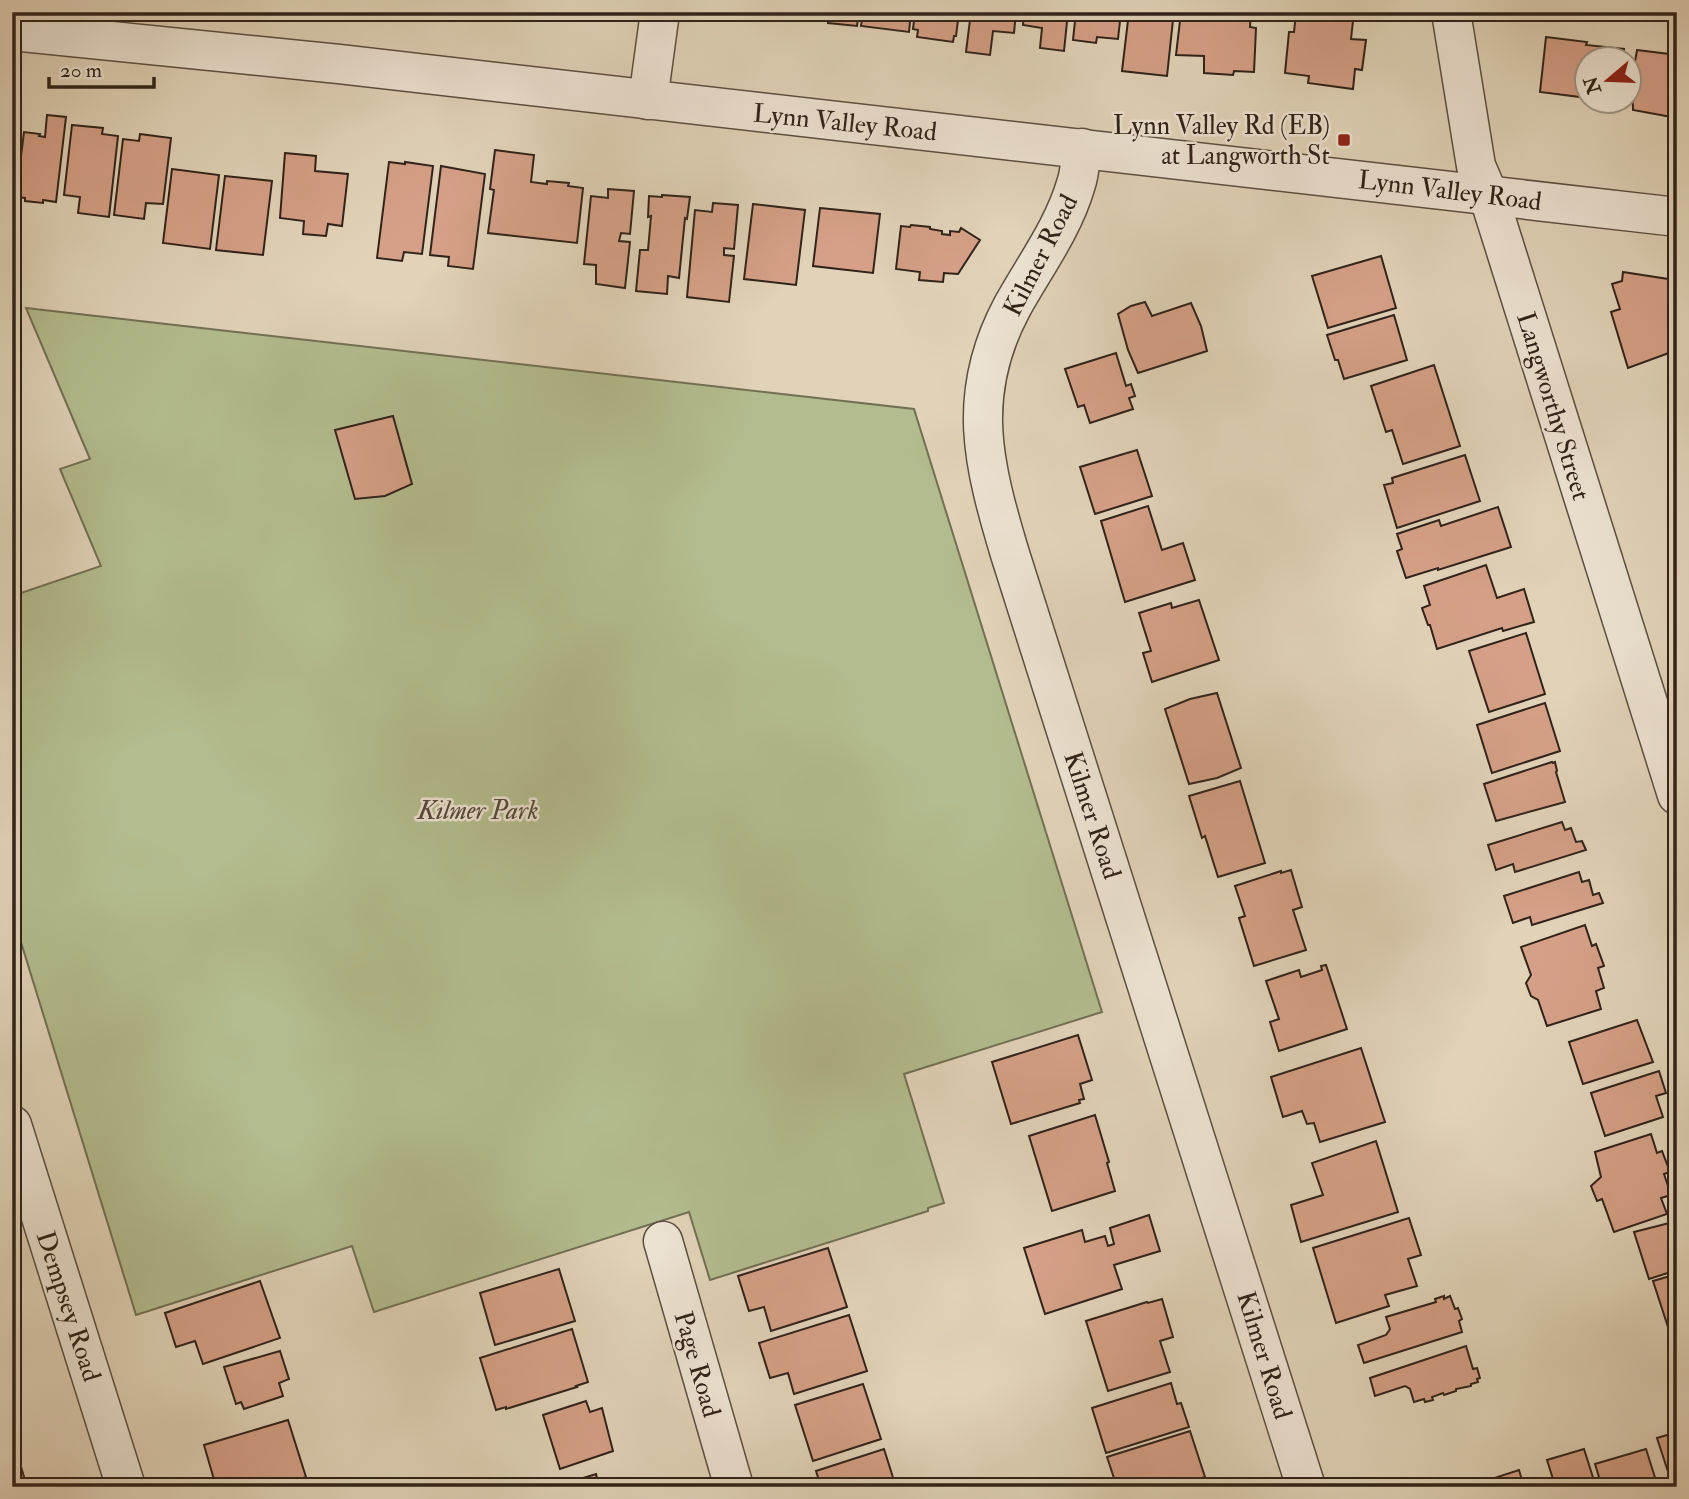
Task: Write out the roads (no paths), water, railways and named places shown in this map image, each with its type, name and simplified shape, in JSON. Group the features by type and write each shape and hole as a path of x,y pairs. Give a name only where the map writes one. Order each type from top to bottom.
{"street":[{"path":"648,100 660,12"},
{"name":"Langworthy Street","path":"1451,12 1476,166 1488,194 1677,795"},
{"name":"Lynn Valley Road","path":"12,31 339,64 1677,217"},
{"name":"Kilmer Road","path":"1082,148 1077,183 1069,206 997,337 982,401 984,451 995,505 1010,554 1306,1487"},
{"name":"Dempsey Road","path":"12,1125 126,1487"},
{"name":"Page Road","path":"663,1241 734,1487"}],"place":[{"name":"Lynn Valley Rd (EB) at Langworth St","path":"1344,140"}],"park label":[{"name":"Kilmer Park","path":"478,810"}]}
